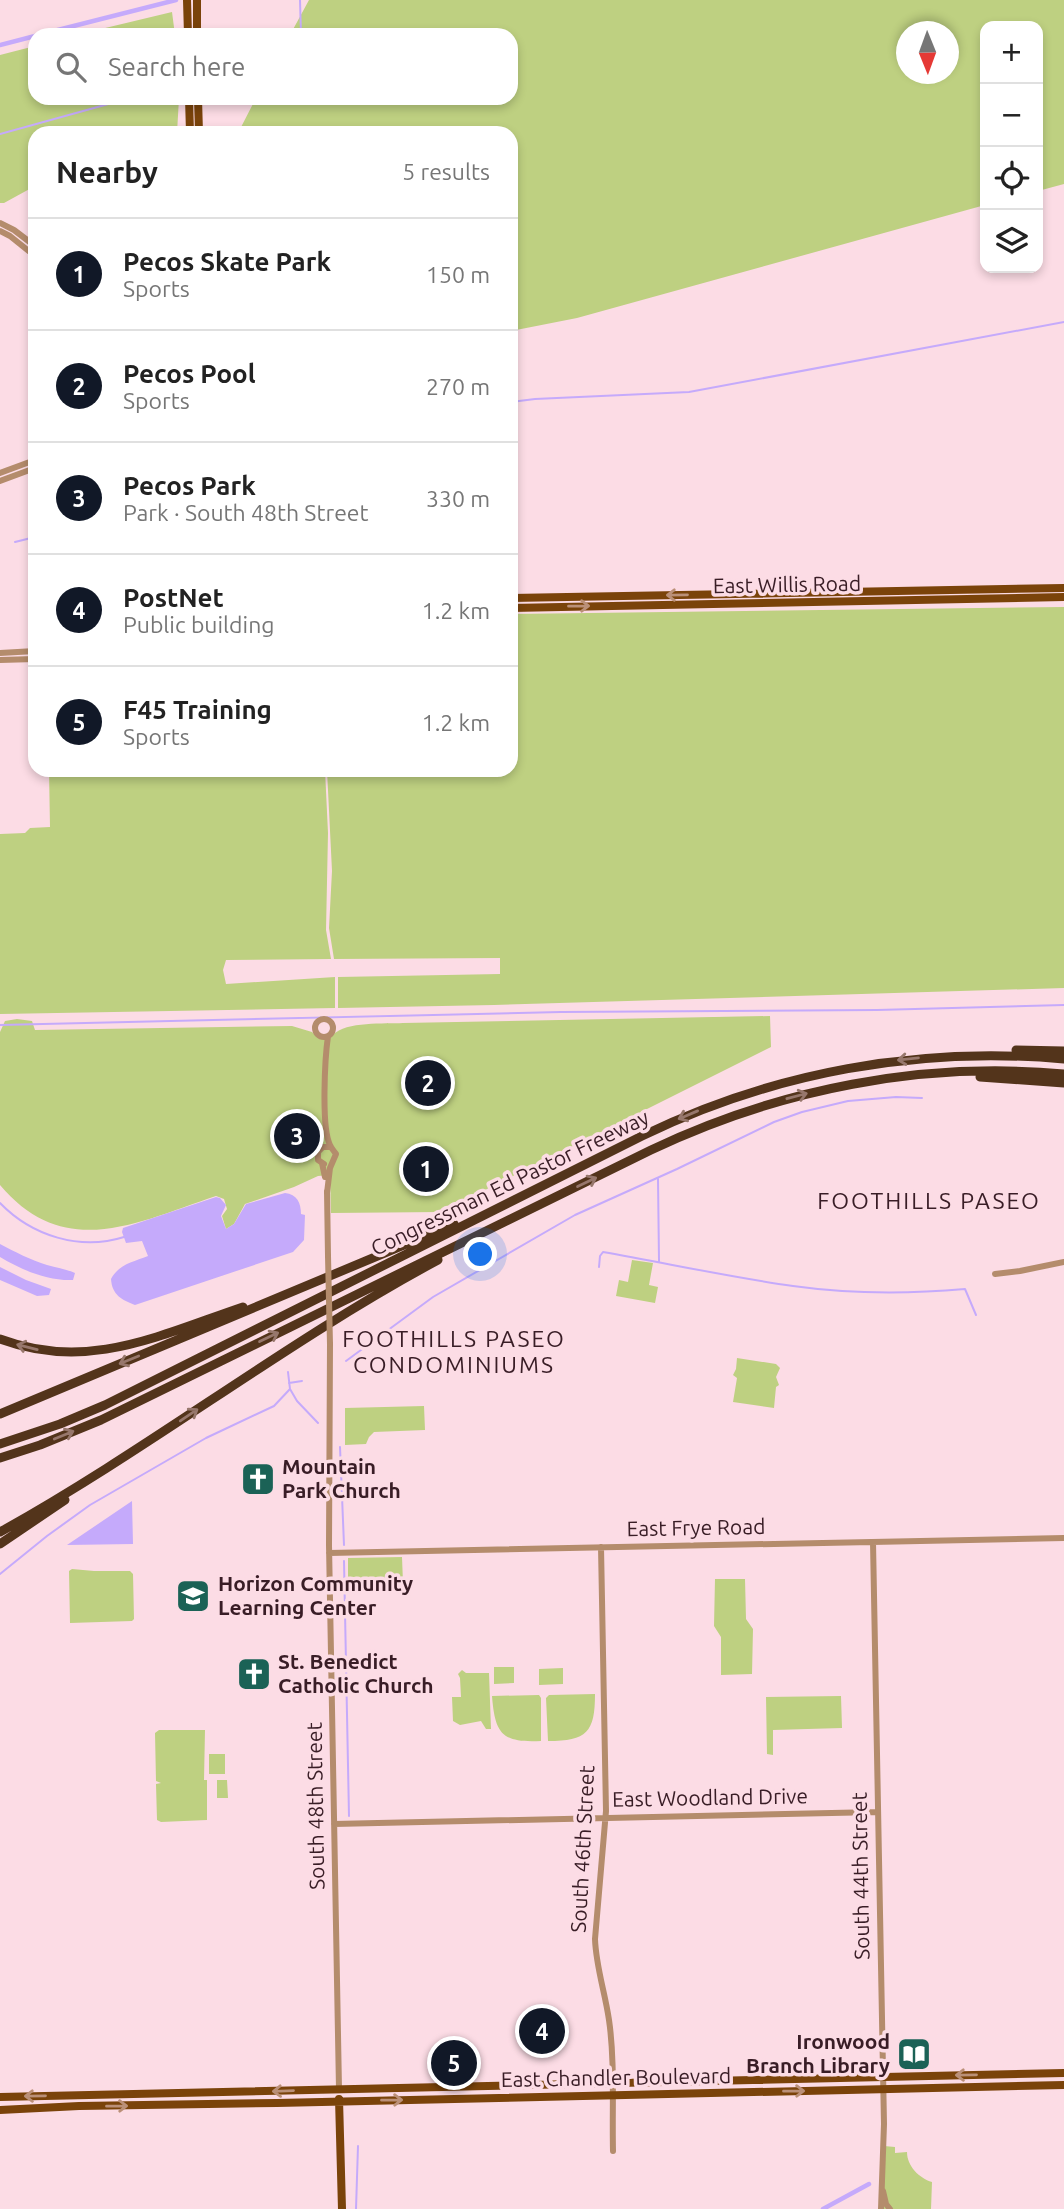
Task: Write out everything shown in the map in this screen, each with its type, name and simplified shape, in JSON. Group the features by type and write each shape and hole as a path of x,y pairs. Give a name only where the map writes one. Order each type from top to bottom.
{"highway":[{"path":"976,1055 1014,1050 1064,1051"},
{"name":"Congressman Ed Pastor Freeway","path":"0,1444 53,1427 106,1405 657,1128 749,1092 862,1065 927,1057 976,1055 1064,1059"},
{"name":"Congressman Ed Pastor Freeway","path":"0,1458 56,1439 116,1413 666,1143 741,1113 835,1087 916,1075 997,1071 1064,1074"},
{"path":"916,1075 1012,1078 1064,1083"},
{"path":"0,1414 517,1198"},
{"path":"0,1532 132,1452 348,1310 526,1213"},
{"path":"0,1339 51,1352 107,1350 137,1343 305,1286"},
{"path":"0,1544 111,1470 132,1452"}],"main road":[{"path":"187,0 188,28"},
{"path":"197,0 197,28"},
{"path":"189,105 190,126"},
{"path":"198,105 199,126"},
{"name":"East Willis Road","path":"518,608 1064,588"},
{"name":"East Willis Road","path":"518,598 1064,597"},
{"name":"East Chandler Boulevard","path":"0,2097 1064,2073"},
{"path":"1003,2086 1007,2074"},
{"name":"East Chandler Boulevard","path":"0,2110 1064,2085"},
{"name":"South 48th Street","path":"338,2089 342,2209"}],"street":[{"path":"0,223 28,241"},
{"path":"0,231 28,250"},
{"path":"0,473 28,463"},
{"path":"0,481 28,471"},
{"path":"0,653 28,651"},
{"path":"0,660 28,659"},
{"path":"324,1037 326,1124 330,1147 336,1154 331,1163 323,1163 317,1156 326,1124"},
{"path":"321,1148 330,1147"},
{"name":"South 48th Street","path":"323,1163 327,1193 330,1344 329,1553 338,2089"},
{"name":"South 48th Street","path":"327,1193 331,1163"},
{"path":"995,1274 1064,1262"},
{"name":"East Frye Road","path":"329,1553 1064,1538"},
{"name":"South 44th Street","path":"873,1542 884,2153 881,2209"},
{"name":"South 46th Street","path":"601,1547 606,1818 595,1939 610,2028 613,2151"},
{"name":"East Woodland Drive","path":"334,1824 878,1812"},
{"path":"882,2186 886,2204 890,2209"}],"green space":[{"path":"309,0 1064,0 1064,184 1043,190 1043,21 980,21 980,206 577,318 518,330 518,126 242,126 252,105 518,105 518,28 294,28"},
{"path":"172,12 174,28 105,28"},
{"path":"28,48 28,105 179,105 177,126 28,126 28,190 0,203 0,55"},
{"path":"1064,607 1064,988 338,1008 338,977 500,974 500,958 334,959 329,928 332,871 327,777 518,777 518,614"},
{"path":"49,777 325,777 328,833 326,930 331,959 226,960 223,970 226,984 335,977 335,1008 0,1014 0,834 25,833 30,828 50,827"},
{"path":"770,1016 771,1047 441,1212 331,1213 330,1175 318,1176 245,1204 234,1224 226,1229 222,1216 227,1209 224,1199 216,1196 131,1224 103,1229 76,1229 50,1223 25,1209 0,1185 0,1032 5,1021 32,1021 35,1030 292,1026 315,1035 333,1035 347,1027 376,1024"},
{"path":"632,1260 653,1263 649,1285 658,1287 655,1303 616,1296 619,1280 628,1282"},
{"path":"737,1358 776,1364 780,1368 776,1377 779,1385 776,1387 774,1408 733,1402 737,1378 733,1375"},
{"path":"424,1406 425,1430 374,1432 366,1444 345,1445 345,1408"},
{"path":"402,1557 403,1583 348,1578 348,1558"},
{"path":"69,1571 130,1571 133,1574 134,1619 70,1623"},
{"path":"715,1579 745,1579 746,1619 753,1629 752,1674 721,1675 721,1637 714,1626"},
{"path":"494,1667 514,1667 514,1683 494,1684"},
{"path":"563,1668 563,1684 539,1685 539,1669"},
{"path":"462,1670 466,1673 489,1673 491,1729 486,1729 481,1721 460,1725 453,1721 452,1697 461,1697 458,1674"},
{"path":"595,1694 593,1717 586,1732 572,1739 548,1741 546,1698 549,1695"},
{"path":"539,1695 541,1741 517,1740 503,1734 495,1719 492,1696"},
{"path":"841,1696 842,1728 773,1730 773,1755 767,1754 766,1697"},
{"path":"159,1730 205,1730 204,1780 207,1780 207,1820 157,1820 156,1784 161,1783 156,1781 155,1733"},
{"path":"209,1754 225,1754 225,1774 209,1774"},
{"path":"217,1780 227,1780 228,1798 217,1798"},
{"path":"884,2146 895,2147 895,2153 907,2152 915,2171 932,2182 931,2209 881,2209"}],"shaded area":[{"path":"420,1073 435,1073 435,1087 423,1089 437,1092 440,1096 437,1101 430,1101 423,1108 419,1106 420,1098 416,1093 420,1088"},
{"path":"285,1193 295,1197 301,1214 305,1215 304,1240 293,1252 135,1305 122,1299 113,1289 111,1279 118,1270 148,1256 142,1241 126,1243 123,1228 216,1197 226,1205 221,1216 226,1229 234,1224 246,1204"},
{"path":"0,1244 35,1261 75,1273 73,1280 44,1277 17,1266 0,1257"},
{"path":"0,1267 51,1289 49,1295 37,1296 0,1280"},
{"path":"132,1501 133,1544 67,1545"}],"waterway":[{"path":"66,28 176,0"},
{"path":"300,0 301,28"},
{"path":"0,45 28,38"},
{"path":"29,126 105,105"},
{"path":"0,134 28,126"},
{"path":"518,401 689,392 1064,322"},
{"path":"15,542 28,539"},
{"path":"0,1025 561,1012 877,1010 1064,1005"},
{"path":"346,1361 433,1297 575,1215 774,1122 848,1101 922,1098"},
{"path":"658,1179 659,1261"},
{"path":"0,1203 27,1224 58,1238 91,1242 124,1237"},
{"path":"599,1267 603,1252 814,1289 879,1292 965,1289 976,1315"},
{"path":"0,1574 90,1505 206,1438 274,1406 290,1389 288,1372"},
{"path":"289,1383 302,1381"},
{"path":"290,1389 297,1401 318,1423"},
{"path":"340,1447 344,1545"},
{"path":"344,1561 349,1816"},
{"path":"356,2209 358,2146"},
{"path":"823,2209 869,2184"}],"place":[{"name":"Pecos Pool","path":"428,1083"},
{"name":"Pecos Park","path":"297,1136"},
{"name":"Pecos Skate Park","path":"426,1169"},
{"name":"Mountain Park Church","path":"258,1479"},
{"name":"Horizon Community Learning Center","path":"193,1596"},
{"name":"St. Benedict Catholic Church","path":"254,1674"},
{"name":"PostNet","path":"542,2031"},
{"name":"Ironwood Branch Library","path":"914,2054"},
{"name":"F45 Training","path":"454,2063"}],"district":[{"name":"FOOTHILLS PASEO","path":"929,1201"},
{"name":"FOOTHILLS PASEO CONDOMINIUMS","path":"454,1352"}]}
